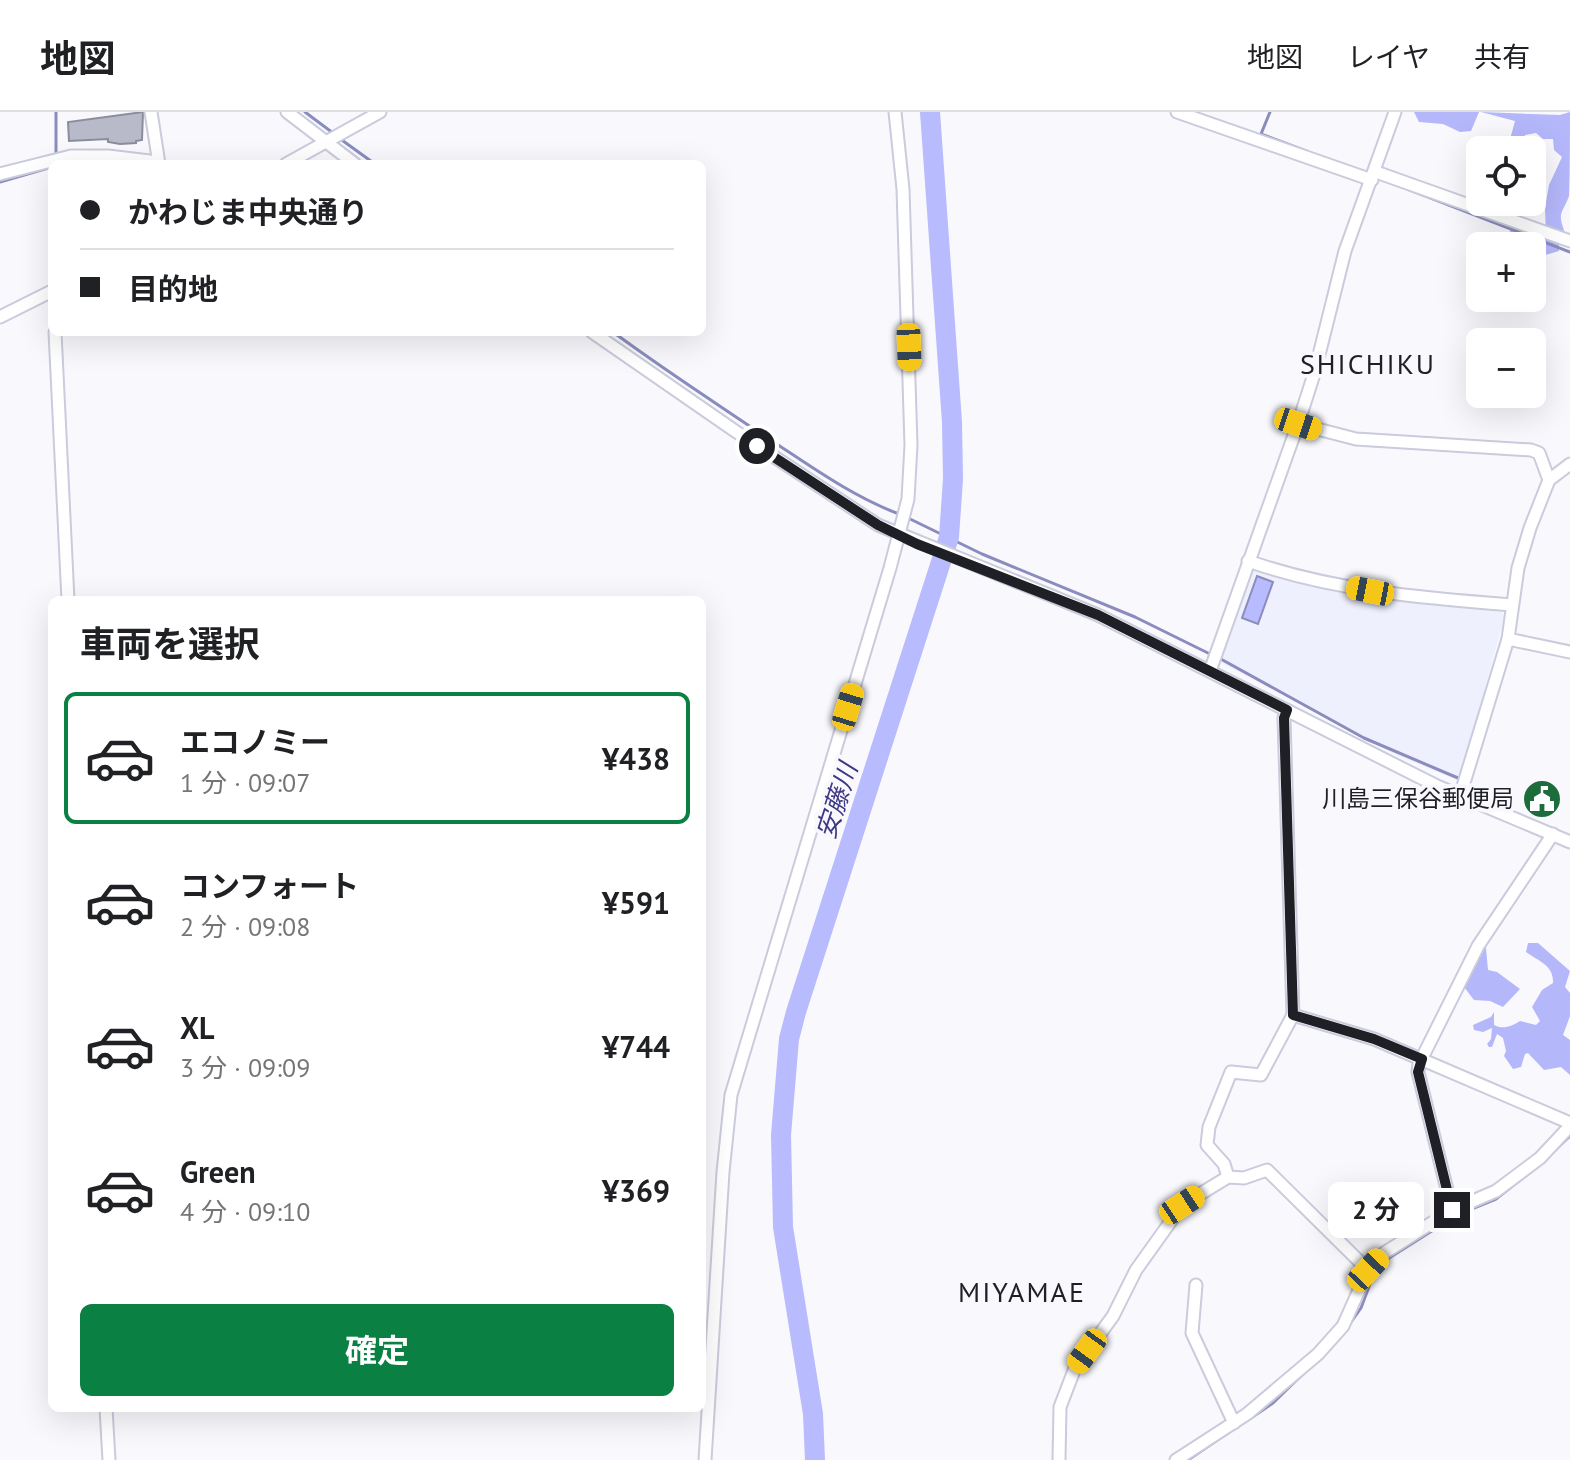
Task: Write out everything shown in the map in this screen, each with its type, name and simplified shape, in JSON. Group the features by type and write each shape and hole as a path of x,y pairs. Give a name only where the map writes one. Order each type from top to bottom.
{"street":[{"path":"151,112 158,160"},
{"path":"287,112 349,160"},
{"path":"294,160 380,112"},
{"path":"705,1460 724,1157 731,1095 900,536 908,499 911,445 903,189 895,112"},
{"path":"1177,112 1570,241"},
{"path":"1210,671 1298,424 1315,371 1345,251 1395,112"},
{"path":"55,160 71,156 137,160"},
{"path":"0,174 48,162"},
{"path":"0,317 48,293"},
{"path":"55,336 68,596"},
{"path":"598,336 845,505 900,536 1098,615 1460,796 1570,842"},
{"path":"1298,424 1356,439 1531,450 1539,453 1549,480"},
{"path":"1460,796 1508,639 1512,605 1530,528 1549,480 1570,464"},
{"path":"1248,561 1283,573 1370,591 1512,605"},
{"path":"1508,639 1570,652"},
{"path":"1228,1177 1224,1164 1207,1145 1209,1127 1231,1072 1261,1075 1293,1015 1284,718 1287,710"},
{"path":"1452,1210 1418,1072 1478,946 1553,834"},
{"path":"1176,1460 1234,1423 1297,1374 1343,1326 1368,1270 1384,1253 1452,1210 1505,1185 1540,1158 1570,1124 1374,1039 1293,1015"},
{"path":"1059,1460 1060,1407 1075,1368 1113,1316 1136,1270 1182,1205 1228,1177 1244,1178 1267,1170 1368,1270"},
{"path":"1196,1285 1192,1333 1234,1423"},
{"path":"106,1412 109,1460"}],"shaded area":[{"path":"1414,112 1479,112 1471,131 1460,132 1443,124 1419,122"},
{"path":"1481,112 1560,115 1570,112 1569,196 1561,216 1564,230 1559,240 1559,251 1546,255 1546,202 1549,185 1562,157 1554,150 1553,139 1546,139 1546,136 1536,133 1511,136 1515,121"},
{"path":"1513,225 1536,232 1510,232"},
{"path":"1252,570 1338,592 1501,612 1505,615 1459,781 1398,756 1220,662"},
{"path":"1257,576 1273,582 1258,624 1242,618"},
{"path":"1528,943 1538,943 1570,971 1565,987 1570,993 1570,1016 1563,1035 1570,1040 1570,1075 1561,1067 1544,1070 1528,1053 1521,1067 1513,1069 1504,1056 1503,1038 1497,1034 1492,1047 1489,1047 1487,1044 1492,1028 1483,1032 1474,1030 1473,1025 1491,1017 1494,1012 1494,1025 1501,1027 1520,1021 1536,1025 1540,1021 1532,1007 1542,990 1553,983 1553,977 1544,964 1526,952"},
{"path":"1483,946 1486,948 1488,970 1497,972 1520,989 1503,1007 1490,1001 1474,1000 1464,987 1468,956"}],"building":[{"path":"143,112 142,140 136,143 120,144 108,142 108,139 69,141 68,122"}],"waterway":[{"path":"56,112 56,156"},
{"path":"305,112 333,133"},
{"name":"安藤川","path":"815,1460 813,1414 783,1227 781,1135 789,1039 949,537 953,479 952,422 930,112"},
{"path":"1270,112 1261,134 1306,151"},
{"path":"339,138 369,160"},
{"path":"0,182 48,168"},
{"path":"1392,183 1570,252"},
{"path":"619,336 814,469 899,514"},
{"path":"906,517 982,554 1135,617 1212,655"},
{"path":"1219,658 1364,738 1458,778"},
{"path":"1550,1155 1570,1136"},
{"path":"1349,1325 1361,1308 1374,1273 1386,1260 1457,1215 1496,1199 1538,1166"},
{"path":"1251,1418 1273,1403 1340,1338"},
{"path":"1188,1460 1244,1422"}],"place":[{"name":"川島三保谷郵便局","path":"1542,799"}],"district":[{"name":"SHICHIKU","path":"1368,364"},
{"name":"MIYAMAE","path":"1022,1292"}],"route":[{"path":"757,446 878,525 917,544 1098,615 1287,710 1284,718 1293,1015 1374,1039 1422,1059 1418,1072 1452,1210"}]}
